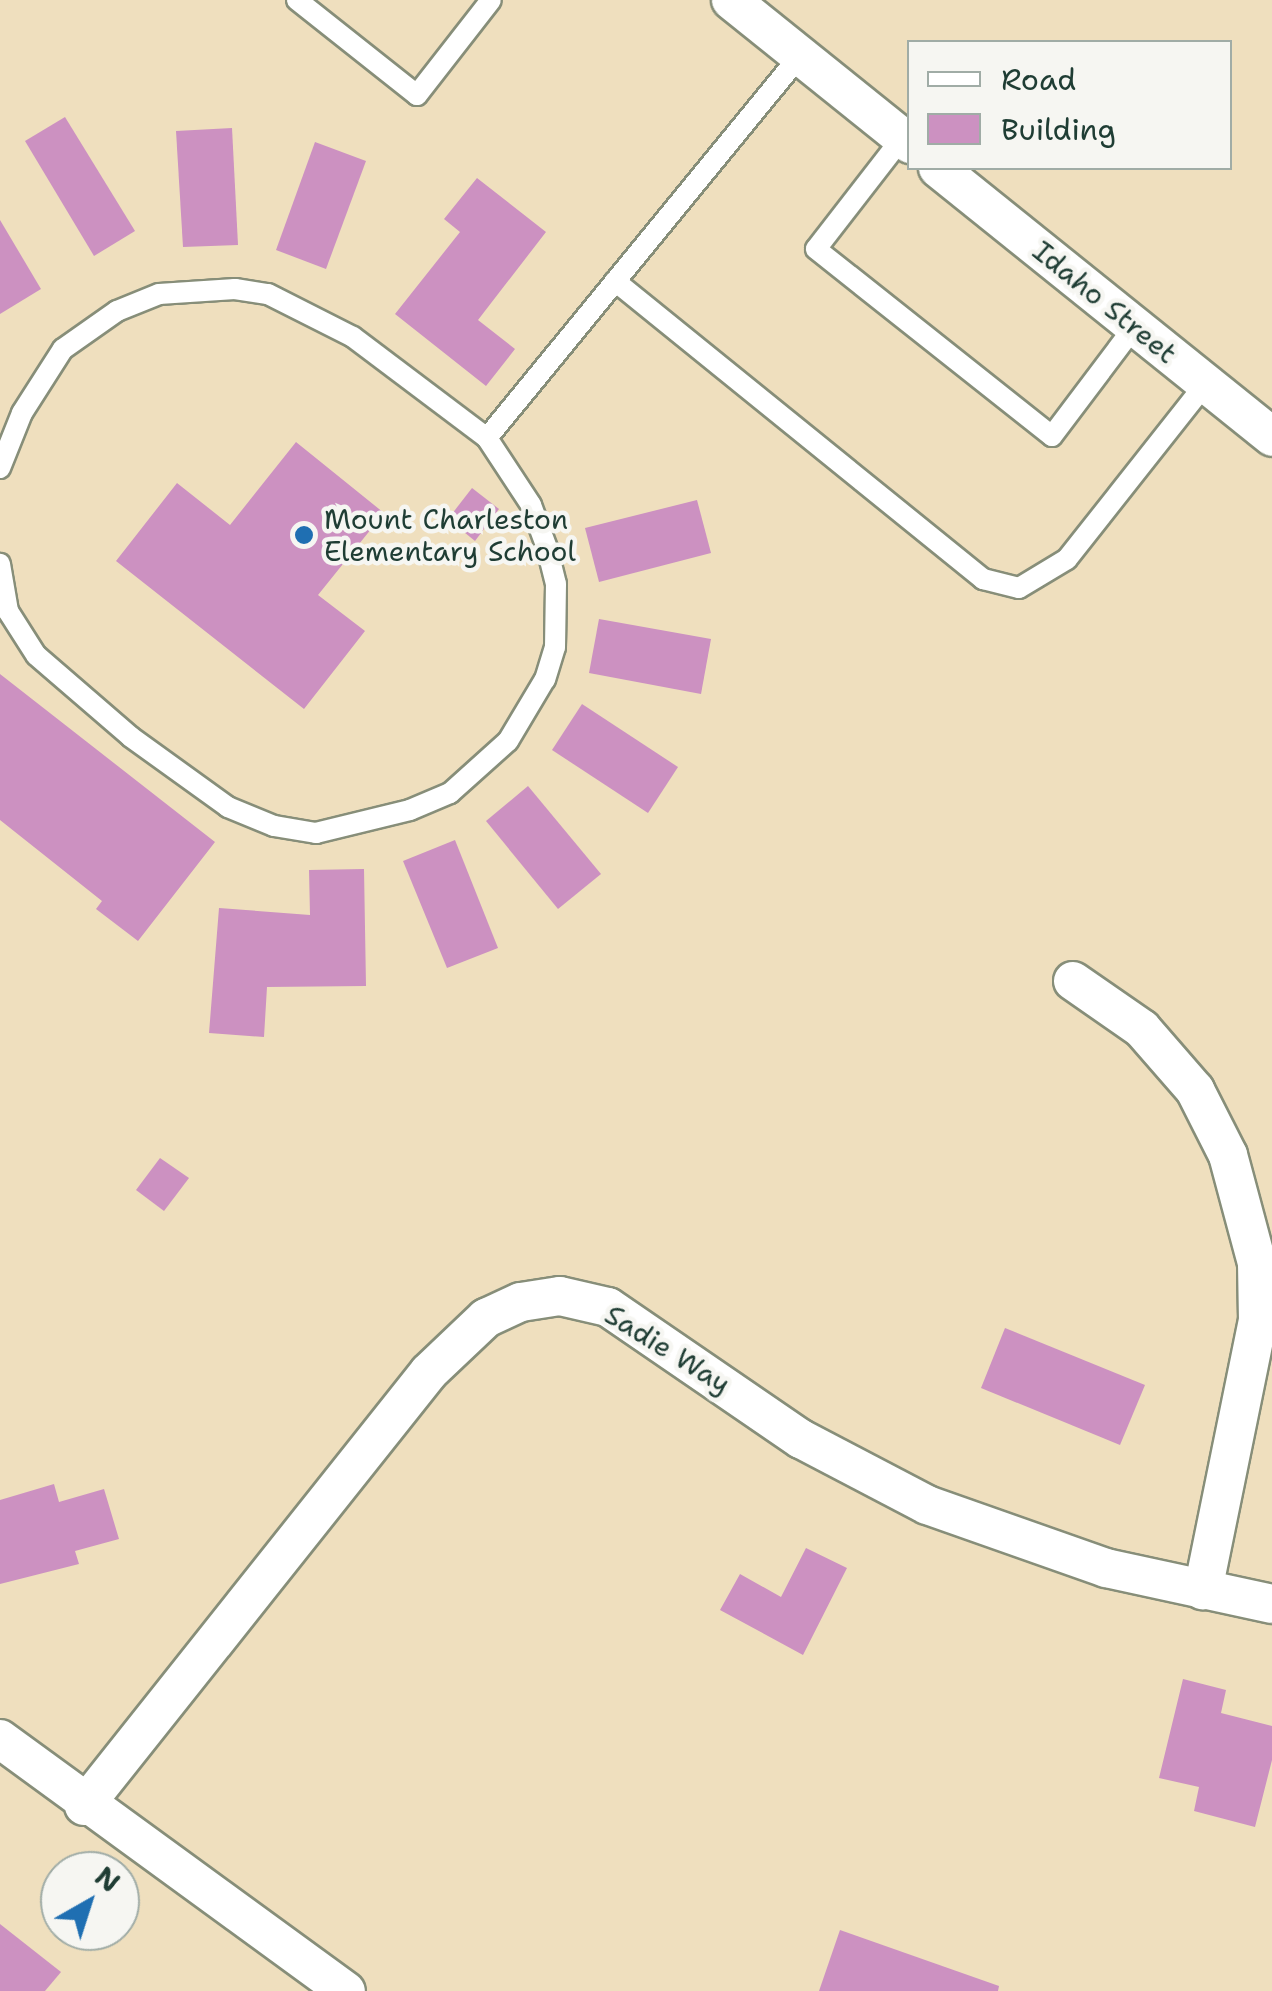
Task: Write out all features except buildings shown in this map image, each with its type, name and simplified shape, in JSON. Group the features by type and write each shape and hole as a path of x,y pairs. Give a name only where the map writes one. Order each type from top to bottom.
{"street":[{"path":"731,0 906,142"},
{"name":"Idaho Street","path":"940,170 1272,437"},
{"path":"1073,981 1142,1029 1195,1090 1228,1155 1257,1263 1258,1320 1203,1590"},
{"name":"Sadie Way","path":"84,1806 429,1372 486,1318 520,1302 560,1296 608,1307 801,1439 927,1505 1106,1568 1272,1604"},
{"path":"0,1739 84,1806 346,1991"}],"lane":[{"path":"297,0 417,95 490,0"},
{"path":"487,438 800,56"},
{"path":"906,142 816,249 1052,436 1134,326"},
{"path":"615,282 983,579 1019,588 1067,560 1206,384"},
{"path":"0,468 22,413 63,349 116,311 159,294 235,289 308,309 419,382 487,438 530,505 547,548 557,598 556,646 527,713 484,767 450,793 364,824 316,833 274,826 228,807 173,771 36,655 8,611 0,564"}],"place":[{"name":"Mount Charleston Elementary School","path":"304,535"}]}
